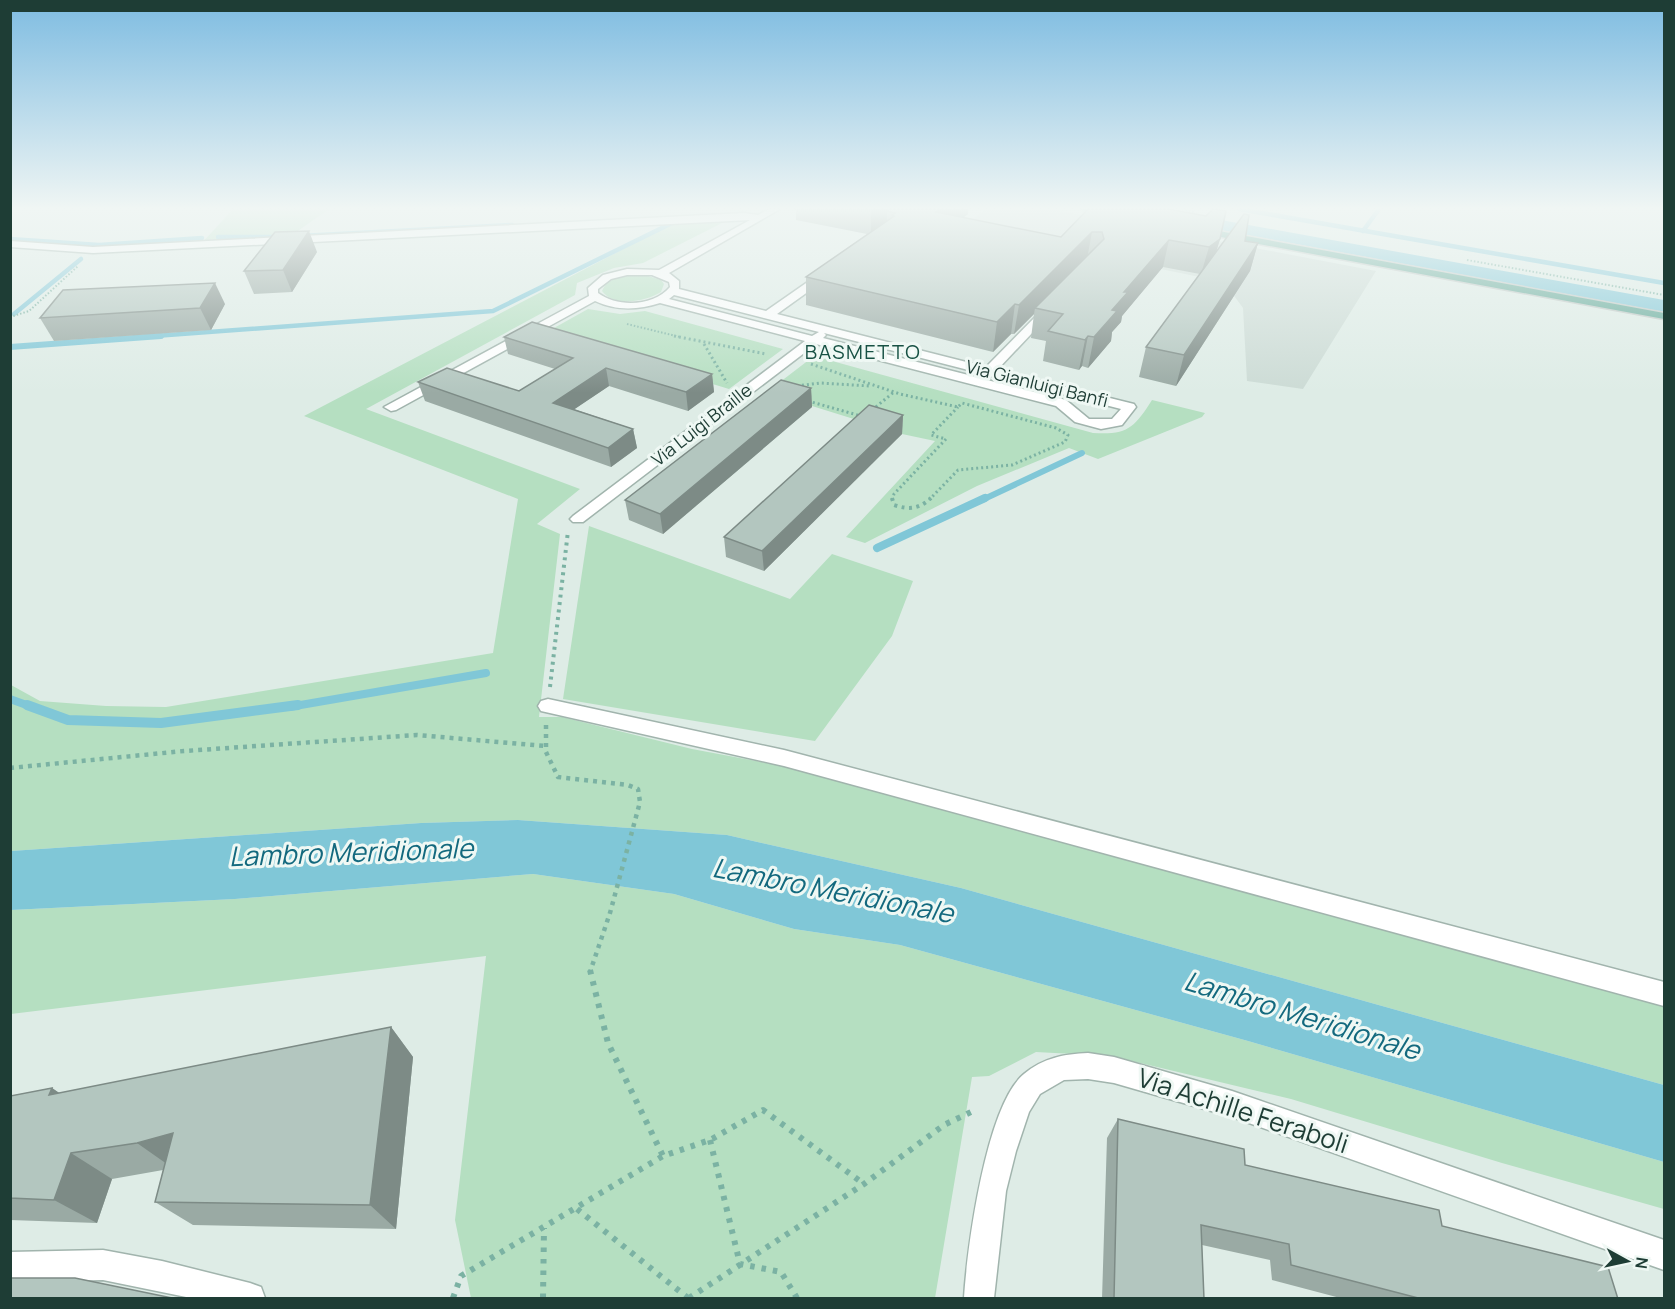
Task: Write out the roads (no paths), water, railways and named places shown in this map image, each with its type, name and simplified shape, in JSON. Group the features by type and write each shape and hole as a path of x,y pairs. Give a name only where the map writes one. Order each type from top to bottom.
{"main road":[{"path":"1413,270 1665,316"}],"street":[{"path":"660,274 667,270"},
{"path":"768,315 831,270"},
{"path":"637,272 660,274 674,281 673,291 659,300 627,305 610,304 595,297 593,288 609,277 637,272"},
{"name":"Via Gianluigi Banfi","path":"659,300 1061,403 1079,419 1095,424 1117,422 1128,407 673,291"},
{"path":"391,408 595,297"},
{"path":"978,382 1054,305"},
{"name":"Via Luigi Braille","path":"578,519 826,330"},
{"path":"548,706 784,758 1665,994"},
{"name":"Via Achille Feraboli","path":"979,1299 992,1191 1002,1151 1018,1105 1030,1085 1046,1074 1064,1067 1088,1066 1114,1070 1232,1104 1665,1255"},
{"path":"10,1267 103,1265 162,1276 250,1299"}],"water":[{"path":"1437,270 1498,270 1664,300 1664,312"},
{"name":"Lambro Meridionale","path":"518,820 727,835 961,888 1664,1085 1664,1162 1248,1041 900,945 794,929 674,894 533,874 235,899 11,910 11,851 421,823"}],"waterway":[{"path":"14,314 67,270"},
{"path":"141,337 493,311 576,270"},
{"path":"1590,270 1664,283"},
{"path":"10,347 161,336"},
{"path":"982,500 1082,453"},
{"path":"877,548 985,498"},
{"path":"289,707 486,673"},
{"path":"10,699 32,707"},
{"path":"27,705 68,720 161,723 298,705"}],"district":[{"name":"BASMETTO","path":"863,352"}]}
